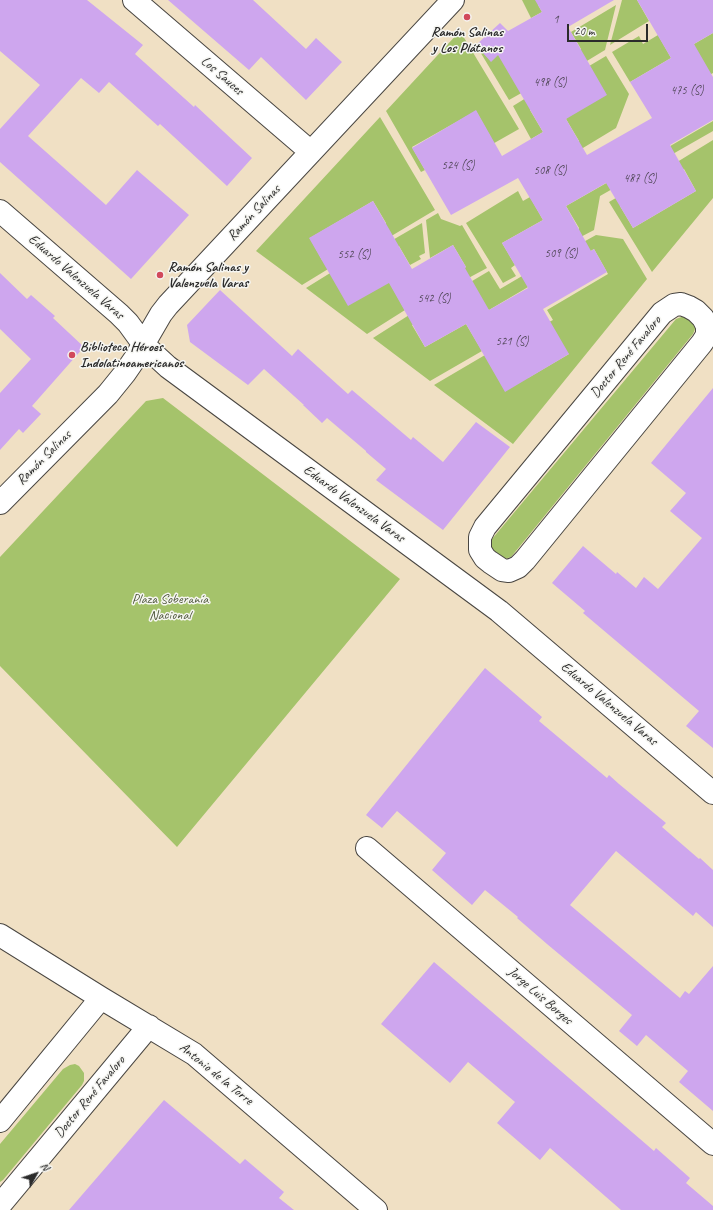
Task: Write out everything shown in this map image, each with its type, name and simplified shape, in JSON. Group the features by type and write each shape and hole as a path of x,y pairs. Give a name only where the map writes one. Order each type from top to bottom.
{"street":[{"name":"Los Sauces","path":"134,0 311,152"},
{"name":"Ramón Salinas","path":"0,503 108,394 125,373 144,345 161,314 168,305 453,0"},
{"name":"Eduardo Valenzuela Varas","path":"0,211 119,314 128,323 144,345 168,367 499,611 713,793"},
{"name":"Doctor René Favaloro","path":"681,304 696,311 703,318 707,326 707,335 702,343 525,560 518,567 509,570 502,570 490,562 485,558 480,550 480,537 485,528 662,313 681,304"},
{"path":"469,589 490,562"},
{"name":"Jorge Luis Borges","path":"367,848 713,1144"},
{"name":"Antonio de la Torre","path":"0,935 194,1054 376,1210"},
{"path":"0,1121 101,998"},
{"name":"Doctor René Favaloro","path":"0,1205 149,1026"}],"green space":[{"path":"522,0 547,0 538,5 542,12 531,18"},
{"path":"622,0 637,0 649,21 610,45"},
{"path":"616,5 605,50 577,67 581,49 571,32"},
{"path":"460,31 519,129 489,146 491,138 476,111 412,147 425,170 421,172 386,111"},
{"path":"713,33 713,73 700,80 694,44"},
{"path":"658,35 671,58 630,82 612,52 639,36 643,44"},
{"path":"515,39 532,87 509,100 476,45 491,61"},
{"path":"606,56 629,94 616,128 573,154 579,141 566,119 579,72"},
{"path":"534,93 530,110 543,132 531,139 513,106"},
{"path":"380,117 435,210 383,241 386,223 373,201 310,238 322,260 338,263 302,285 256,251"},
{"path":"713,121 713,131 664,159 660,152"},
{"path":"713,140 713,198 652,272 609,202 626,192 620,206 633,228 696,191 684,169 669,167"},
{"path":"617,177 621,184 600,196 594,230 573,241 579,228 566,206"},
{"path":"518,191 523,201 530,197 543,220 502,243 515,265 511,268 516,276 503,283 466,223"},
{"path":"438,213 441,219 460,226 462,225 487,268 461,282 456,273 466,267 453,245 430,258 426,220"},
{"path":"422,223 425,253 419,256 421,259 410,265 399,246 389,252 384,245"},
{"path":"596,235 623,239 647,279 513,444 434,385 485,355 528,378 569,354 525,334 553,320 547,310 608,274 594,249 584,255 578,245"},
{"path":"356,257 389,282 405,310 367,334 306,288"},
{"path":"534,269 540,280 489,310 462,287 489,271 500,289"},
{"path":"417,310 423,319 412,325 425,347 466,324 482,351 430,381 373,338"},
{"path":"684,316 695,325 693,334 511,557 505,559 496,557 490,544 492,539 676,319"},
{"name":"Plaza Soberanía Nacional","path":"163,398 400,579 177,847 0,666 0,557 146,401"},
{"path":"75,1064 79,1066 84,1073 84,1081 82,1085 0,1182 0,1144 63,1069"}],"building":[{"path":"0,0 87,0 143,45 135,54 194,107 195,105 252,158 227,186 160,124 158,126 109,82 99,93 81,78 28,136 106,205 137,170 189,215 131,279 0,162 0,129 40,85 0,51"},
{"path":"168,0 253,0 306,49 316,38 342,62 306,100 261,57 249,70"},
{"path":"535,0 614,0 568,27 607,95 566,119 587,155 652,118 630,82 671,58 637,0 713,0 713,33 694,44 713,77 713,120 670,145 696,191 633,228 606,183 566,206 591,251 594,249 607,272 543,309 569,354 505,392 466,324 425,347 389,283 348,306 309,238 373,201 412,269 453,245 489,310 528,288 502,243 543,220 518,178 451,215 412,148 476,110 502,156 543,132 498,55 491,62 476,45 500,23 508,31 542,12"},
{"path":"0,273 27,299 31,295 55,316 53,318 84,347 32,406 41,414 23,433 19,429 0,450 0,393 31,359 0,329"},
{"path":"220,290 292,356 298,349 348,394 352,390 411,440 413,437 443,462 476,422 510,447 443,530 376,480 386,469 327,418 322,423 264,369 248,385 190,342 187,325"},
{"path":"713,388 713,748 686,726 699,711 583,613 585,611 552,583 583,546 616,574 617,572 636,588 644,577 658,589 702,538 670,511 686,493 651,463"},
{"path":"485,668 542,717 539,721 607,778 609,775 666,823 662,827 713,870 713,927 696,912 693,916 616,851 570,905 680,998 685,991 689,994 713,966 713,1111 679,1082 688,1071 646,1035 637,1046 619,1031 632,1015 547,944 517,918 518,917 485,890 472,905 432,870 446,853 397,811 382,828 366,815"},
{"path":"434,962 654,1151 656,1148 690,1178 686,1183 713,1206 713,1210 621,1210 550,1148 540,1160 497,1123 515,1102 468,1062 450,1083 381,1024"},
{"path":"164,1100 240,1164 245,1159 284,1192 279,1198 294,1210 69,1210"}],"place":[{"name":"Ramón Salinas y Los Plátanos","path":"467,17"},
{"name":"Ramón Salinas y Valenzuela Varas","path":"160,275"},
{"name":"Biblioteca Héroes Indolatinoamericanos","path":"72,355"}]}
